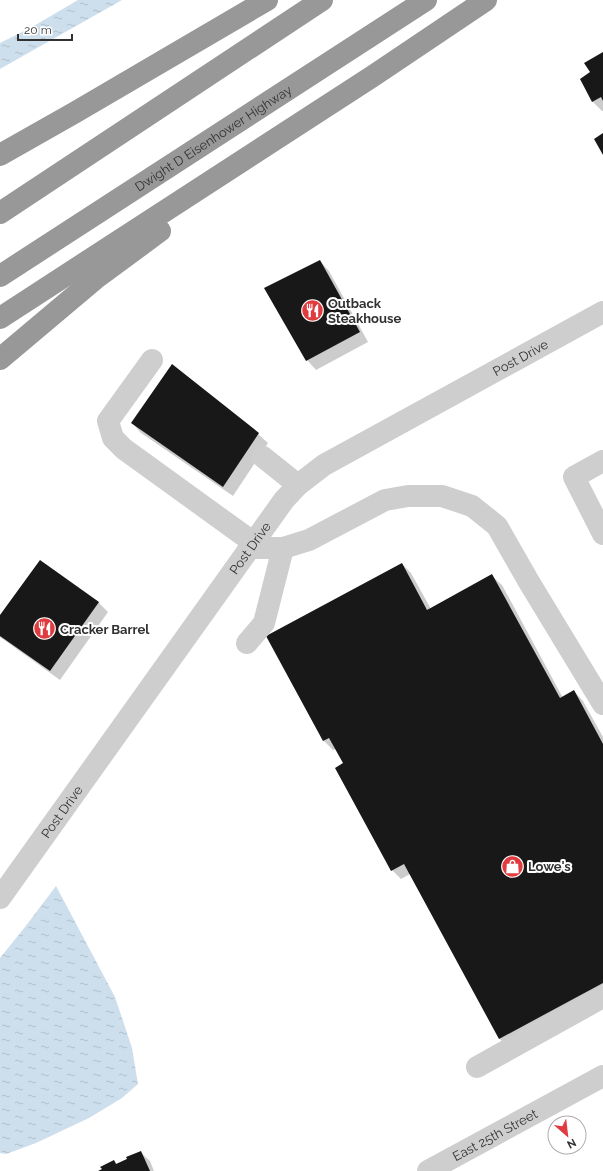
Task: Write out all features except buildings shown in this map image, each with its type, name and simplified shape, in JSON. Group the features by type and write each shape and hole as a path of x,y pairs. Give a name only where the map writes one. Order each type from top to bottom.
{"highway":[{"path":"0,155 74,114 267,0"},
{"path":"0,213 322,0"},
{"name":"Dwight D Eisenhower Highway","path":"0,276 426,0"},
{"path":"0,318 373,76 486,0"},
{"path":"0,359 95,279 373,76"}],"street":[{"name":"Post Drive","path":"0,898 284,500 298,485 324,465 603,312"},
{"path":"152,360 108,421 114,438 124,449 252,545 283,548 309,540 385,500 408,496 442,496 472,506 497,526 603,704"},
{"path":"263,457 298,485"},
{"path":"603,461 574,477 603,534"},
{"path":"247,643 264,623 283,548"},
{"path":"477,1067 603,997"},
{"name":"East 25th Street","path":"428,1171 603,1076"}],"water":[{"path":"78,0 122,0 0,69 0,43 32,27"},
{"path":"56,886 115,997 132,1048 138,1084 122,1098 89,1118 36,1143 6,1154 0,1153 0,958"}],"place":[{"name":"Outback Steakhouse","path":"312,310"},
{"name":"Cracker Barrel","path":"45,629"},
{"name":"Lowe's","path":"512,866"}]}
